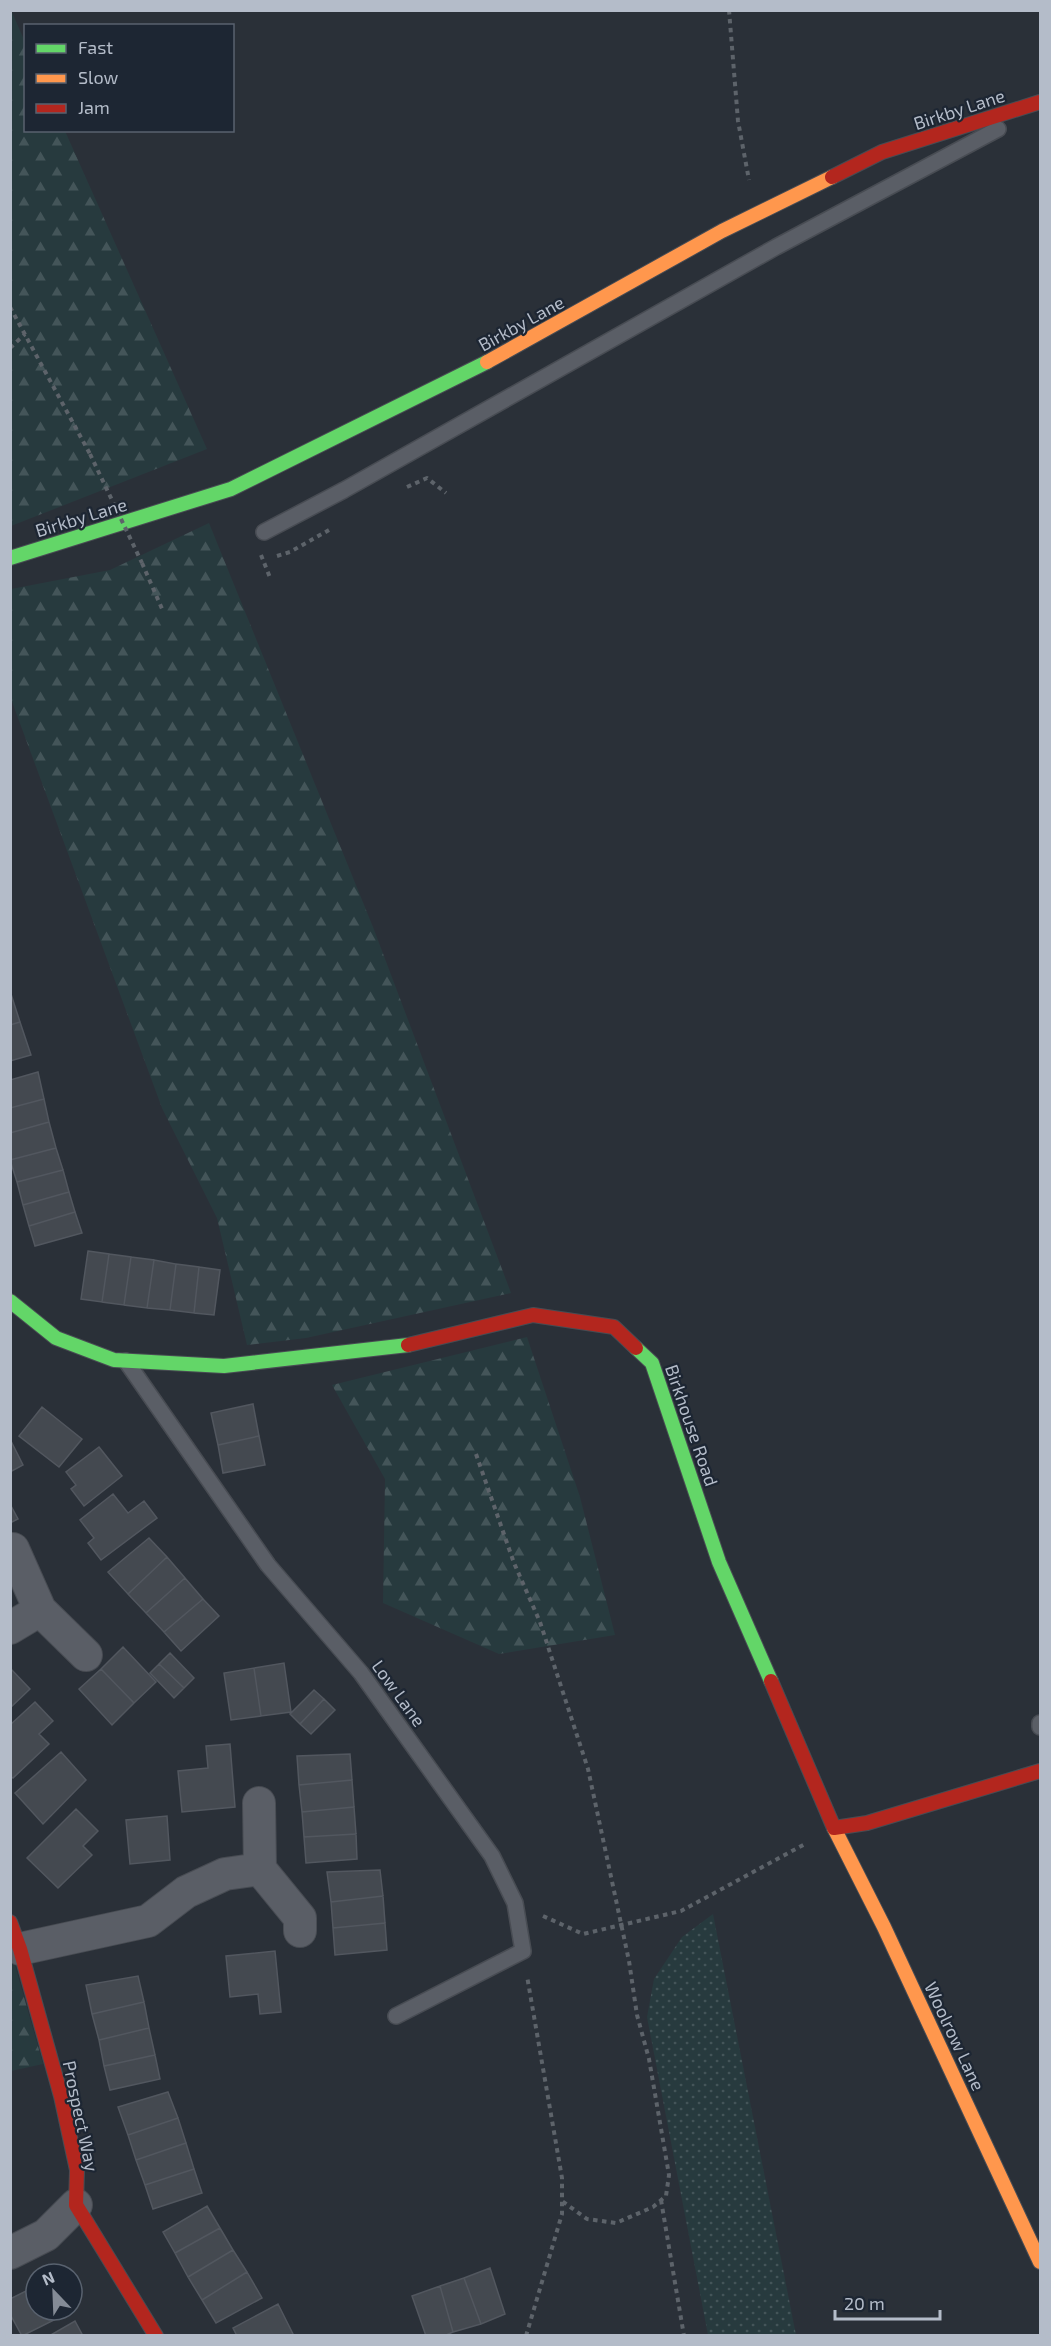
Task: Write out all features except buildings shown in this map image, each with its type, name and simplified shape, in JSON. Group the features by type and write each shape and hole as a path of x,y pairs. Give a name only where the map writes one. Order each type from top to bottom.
{"street":[{"name":"Birkby Lane","path":"10,558 231,489 508,352 722,231 882,152 1041,104"},
{"name":"Birkhouse Road","path":"10,1301 56,1338 114,1360 224,1366 410,1345 533,1315 614,1328 652,1363 719,1562 834,1828"},
{"path":"13,1549 40,1610 86,1655"},
{"path":"10,1628 40,1610"},
{"path":"834,1828 867,1823 1041,1771"},
{"path":"259,1803 260,1869 300,1918 300,1931"},
{"name":"Woolrow Lane","path":"834,1828 894,1948 1041,2262"},
{"path":"15,1936 148,1921 186,1892 225,1874 260,1869"},
{"name":"Prospect Way","path":"15,1936 61,2096 76,2170 76,2205"},
{"path":"10,2253 46,2235 76,2205 156,2336"}],"lane":[{"path":"264,532 354,484 776,247 1041,104"},
{"name":"Low Lane","path":"126,1361 268,1564 362,1673 492,1856 515,1903 523,1951"},
{"path":"396,2016 523,1951"}],"path":[{"path":"729,10 738,121 747,175 764,210"},
{"path":"10,307 90,453 163,611"},
{"path":"10,348 25,334"},
{"path":"402,489 427,478 446,493"},
{"path":"262,556 280,556 290,552 331,528"},
{"path":"476,1454 514,1563 540,1622 588,1769 614,1883 638,2015 649,2059 669,2175 666,2196 652,2207 616,2223 587,2219 562,2201"},
{"path":"560,1924 583,1934 681,1911 834,1828"},
{"path":"523,1951 562,2178 562,2214 526,2336"},
{"path":"661,2200 684,2336"}],"green space":[{"path":"11,10 24,40 24,132 65,132 207,449 11,526"},
{"path":"209,523 373,927 511,1293 306,1338 247,1345 217,1218 162,1108 11,699 11,589 110,570"},
{"path":"527,1337 580,1497 615,1635 499,1654 383,1603 385,1479 332,1385"},
{"path":"713,1914 796,2335 708,2335 647,2017 654,1979 682,1937"},
{"path":"10,1948 43,2064 11,2071 10,2071"}],"traffic: fast":[{"path":"10,558 231,489 487,362"},
{"path":"10,1301 56,1338 114,1360 224,1366 408,1345"},
{"path":"636,1348 652,1363 719,1562 771,1681"}],"traffic: slow":[{"path":"487,362 722,231 832,177"},
{"path":"834,1828 884,1927 1040,2262"}],"traffic: jam":[{"path":"832,177 882,152 1040,102"},
{"path":"408,1345 533,1315 614,1327 636,1348"},
{"path":"771,1681 834,1828 867,1823 1040,1771"},
{"path":"10,1922 20,1949 61,2096 77,2170 76,2205 156,2336"}]}
